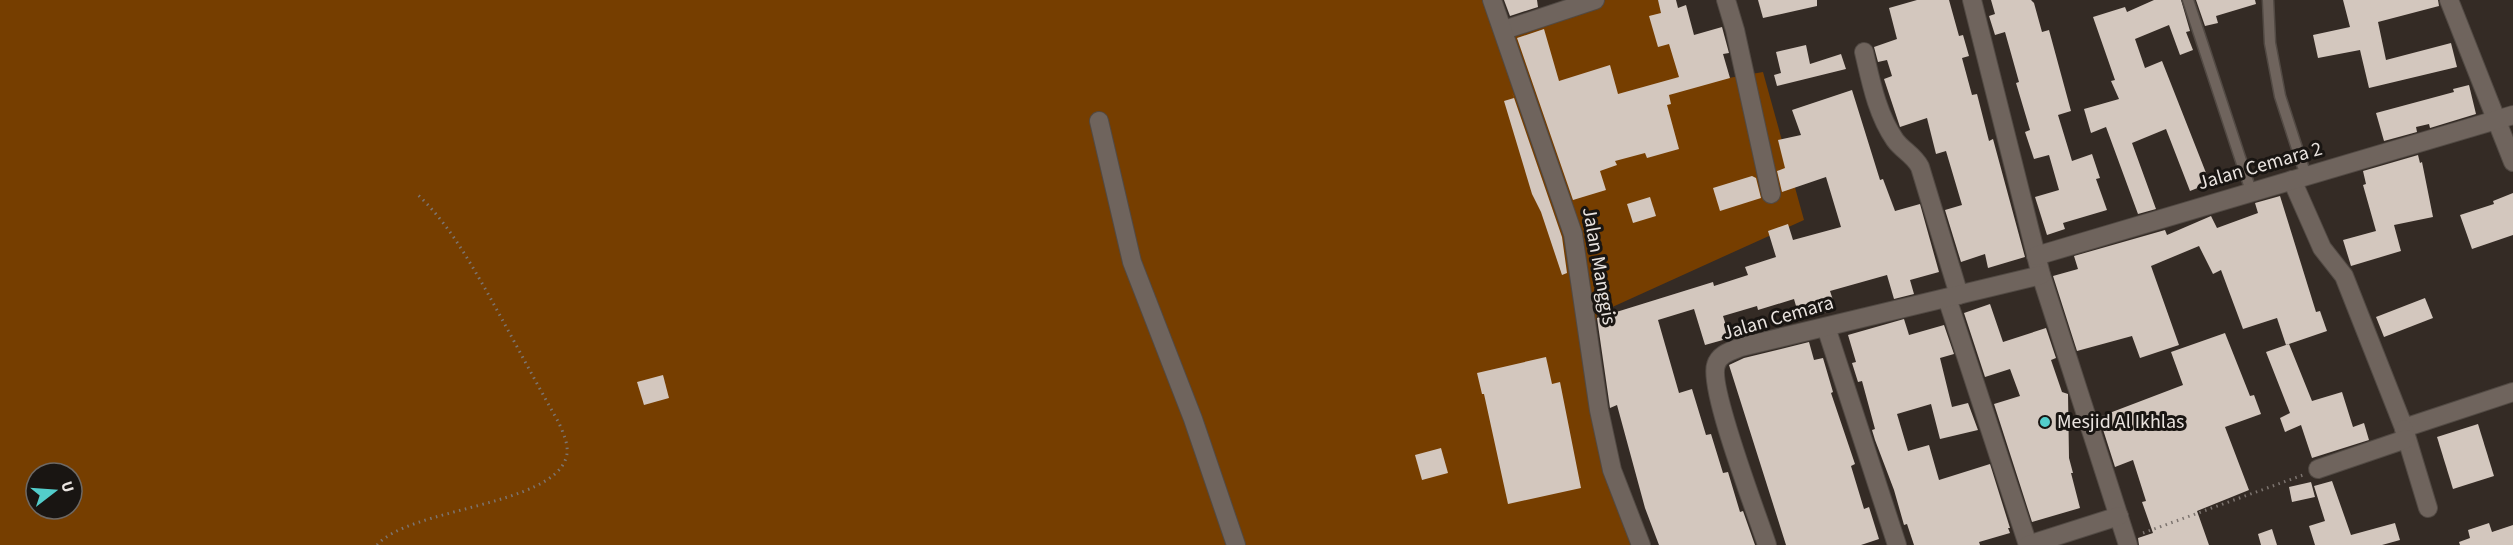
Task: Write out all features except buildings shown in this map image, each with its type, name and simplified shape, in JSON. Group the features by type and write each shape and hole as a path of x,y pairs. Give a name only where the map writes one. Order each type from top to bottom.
{"street":[{"name":"Jalan Manggis","path":"1492,0 1571,225 1612,470 1641,545"},
{"path":"1504,30 1595,0"},
{"path":"1726,0 1736,30 1771,194"},
{"path":"1972,0 2041,275 2127,542"},
{"path":"2450,0 2505,118 2513,162"},
{"path":"1864,52 1873,90 1885,121 1896,141 1915,158 1920,167 1953,297 2028,545 2119,516"},
{"name":"Jalan Cemara 2","path":"2036,256 2505,118"},
{"path":"1099,121 1132,262 1193,419 1236,545"},
{"path":"2299,178 2322,248 2344,276 2405,433 2427,508"},
{"name":"Jalan Cemara","path":"1767,545 1717,394 1715,366 1724,354 1741,347 2041,275"},
{"path":"1826,327 1897,545"},
{"path":"2319,469 2513,392"}],"lane":[{"path":"2188,0 2251,191"},
{"path":"2268,0 2270,43 2299,178"}],"path":[{"path":"377,545 394,531 491,503 540,482 554,475 566,458 566,441 559,423 461,247 433,209 417,194"},
{"path":"2127,542 2319,469"}],"shaded area":[{"path":"0,0 1495,0 1504,27 1573,0 1659,0 1717,80 1763,72 1804,220 1597,314 1590,359 1643,545 0,545"}],"place":[{"name":"Mesjid Al Ikhlas","path":"2045,422"}]}
